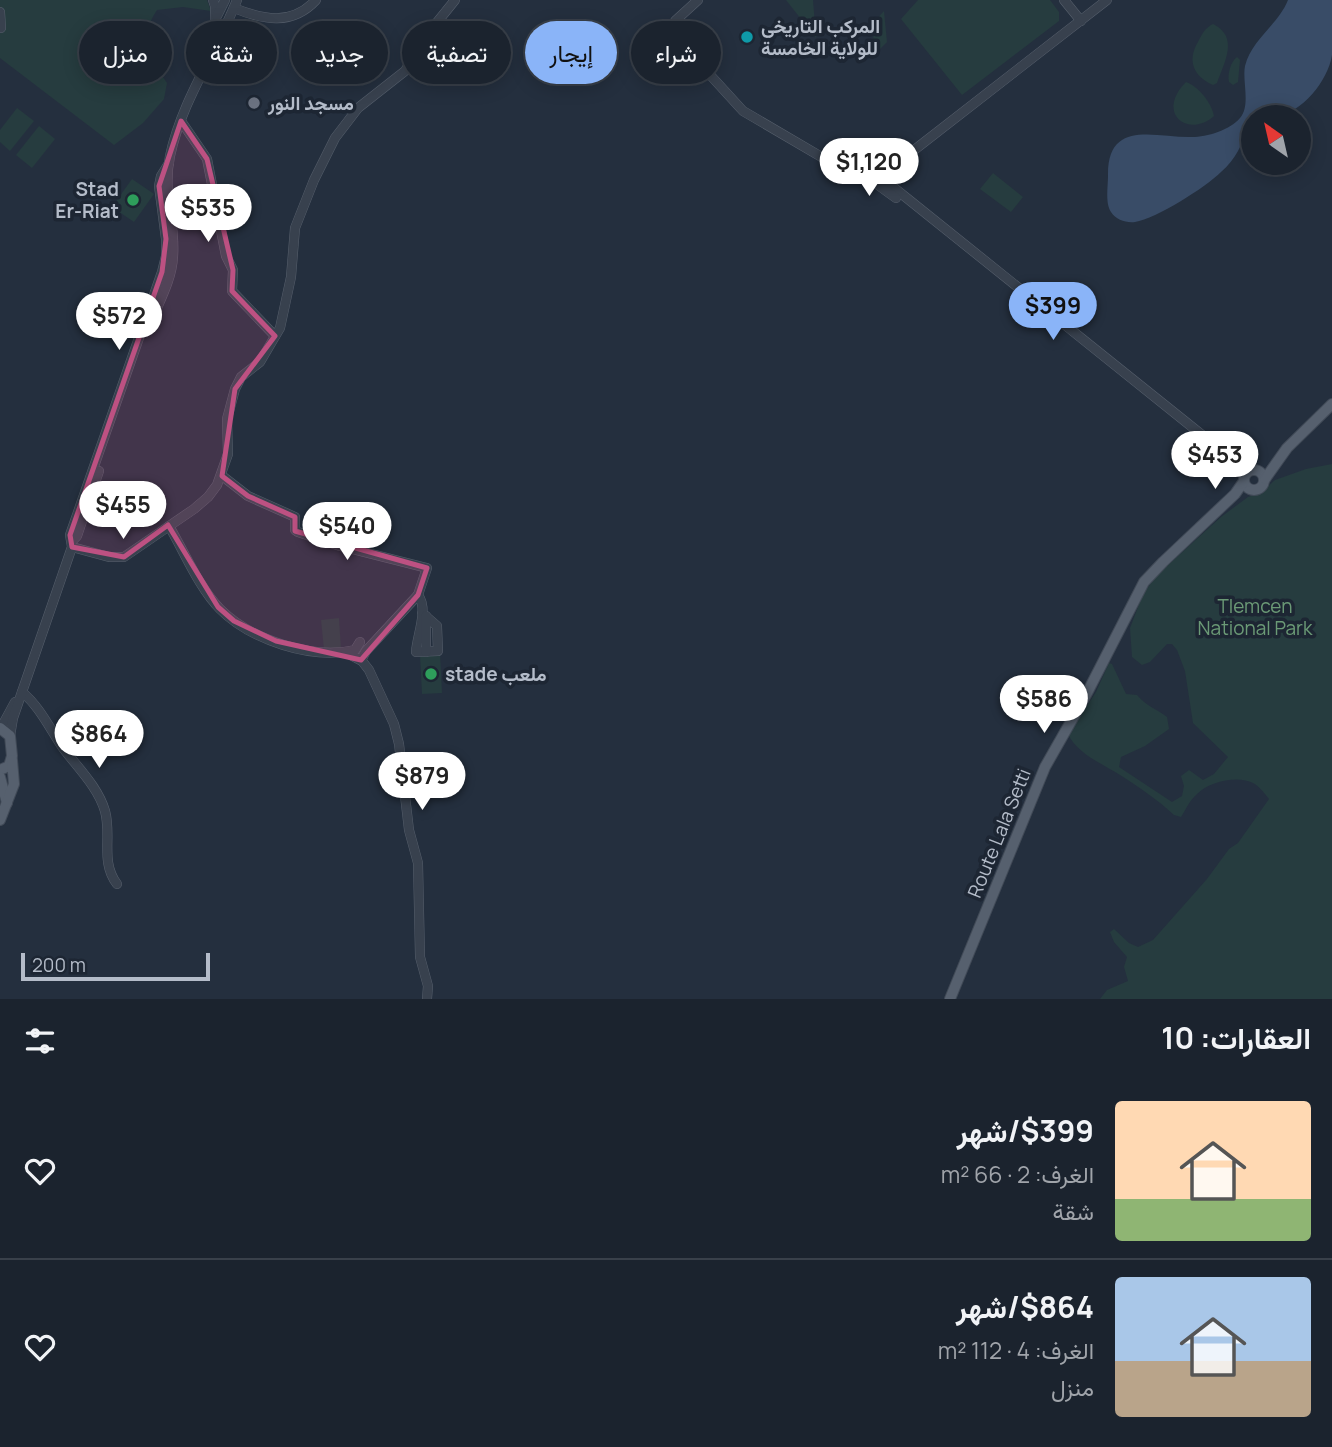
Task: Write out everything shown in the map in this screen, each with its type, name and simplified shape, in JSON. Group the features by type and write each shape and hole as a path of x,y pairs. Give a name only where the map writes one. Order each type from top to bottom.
{"main road":[{"path":"1211,517 1235,494 1247,472 1265,465 1332,404"},
{"path":"1211,517 1238,497 1262,487 1275,463 1303,432"},
{"path":"1254,469 1262,473 1265,479"},
{"path":"1244,480 1248,488 1253,490"},
{"name":"Route Lala Setti","path":"950,999 1045,767 1139,592 1152,572 1211,517"},
{"path":"0,820 14,784 12,760 3,731"},
{"path":"0,770 9,766 12,760"},
{"path":"0,777 7,806"}],"street":[{"path":"213,0 216,21"},
{"path":"216,17 225,0"},
{"path":"227,21 235,4 253,16 284,19 297,15 316,0"},
{"path":"698,0 676,21 676,35 710,77 743,111 842,169 879,179 1237,463 1254,469"},
{"path":"1064,0 1081,21"},
{"path":"879,179 1107,0"},
{"path":"72,544 109,557 124,557 208,497 221,475 228,454 227,419 235,389 242,377 260,362 281,328 291,277 295,228 314,180 335,138 358,108 405,71 451,2"},
{"path":"0,12 1,28"},
{"path":"3,731 22,692 72,544 70,535 162,272 166,239 159,186 197,84"},
{"path":"181,121 207,159 226,256 233,270 232,291 275,336"},
{"path":"879,179 893,195 1209,447 1244,480"},
{"path":"221,475 248,496 295,517 295,530 298,532 427,568 418,595 366,651 361,660"},
{"path":"169,526 218,607 234,621 257,634 311,651 345,652 355,650 360,642"},
{"path":"418,595 427,617 429,652"},
{"path":"345,652 361,660 369,670 394,724 399,744 409,830 418,863 420,957 428,986 427,999"},
{"path":"22,692 36,706 100,797 108,823 108,868 117,884"}],"highlighted area":[{"path":"181,121 207,159 233,270 232,291 275,336 235,389 222,476 248,496 295,517 295,531 427,568 418,595 361,660 276,641 234,621 218,607 168,525 124,557 72,547 70,535 162,272 166,239 159,186"}],"green space":[{"path":"0,0 207,0 211,11 183,7 157,10 151,21 79,21 79,84 167,84 164,99 143,123 114,145 0,58"},
{"path":"786,0 813,0 816,38"},
{"path":"918,0 1050,0 1059,12 1059,21 962,95 901,19"},
{"path":"884,11 887,42 874,55 873,23"},
{"path":"1213,24 1226,36 1228,50 1217,83 1213,85 1197,72 1193,55 1201,36"},
{"path":"1237,57 1240,60 1238,82 1233,85 1229,82 1229,72"},
{"path":"1186,82 1200,91 1214,116 1194,125 1179,119 1174,112 1174,104 1177,93"},
{"path":"17,108 34,121 10,151 0,142 0,130"},
{"path":"39,126 55,139 32,168 16,155"},
{"path":"993,173 1023,197 1011,212 980,189"},
{"name":"Stad Er-Riat","path":"132,179 154,194 134,222 112,207"},
{"name":"Tlemcen National Park","path":"1332,464 1332,999 1100,999 1107,990 1128,981 1124,967 1127,957 1114,942 1110,932 1114,929 1129,943 1138,947 1153,940 1207,879 1229,849 1238,843 1269,799 1253,783 1224,781 1202,789 1181,817 1174,815 1141,789 1084,753 1068,734 1096,692 1109,663 1112,664 1126,694 1137,695 1167,717 1169,729 1145,746 1121,757 1119,767 1172,802 1182,796 1184,786 1181,776 1189,770 1203,780 1214,774 1228,757 1193,723 1185,671 1177,650 1172,644 1167,644 1150,662 1142,665 1132,657 1130,628 1143,594 1158,574 1221,517 1248,497 1262,492 1275,480 1306,469"},
{"path":"339,618 341,649 324,650 321,620"},
{"name":"stade ملعب","path":"440,653 442,693 422,694 420,655"}],"water":[{"path":"1288,0 1332,0 1330,65 1319,85 1300,105 1245,105 1244,72 1248,56"},
{"path":"1240,118 1241,145 1238,151 1228,165 1193,194 1155,215 1135,222 1125,221 1111,212 1107,195 1110,158 1116,146 1125,138 1149,134 1204,136 1224,129"}],"place":[{"name":"المركب التاريخي للولاية الخامسة","path":"747,37"},
{"name":"مسجد النور","path":"254,103"},
{"name":"Stad Er-Riat","path":"133,200"},
{"name":"stade ملعب","path":"431,674"}]}
